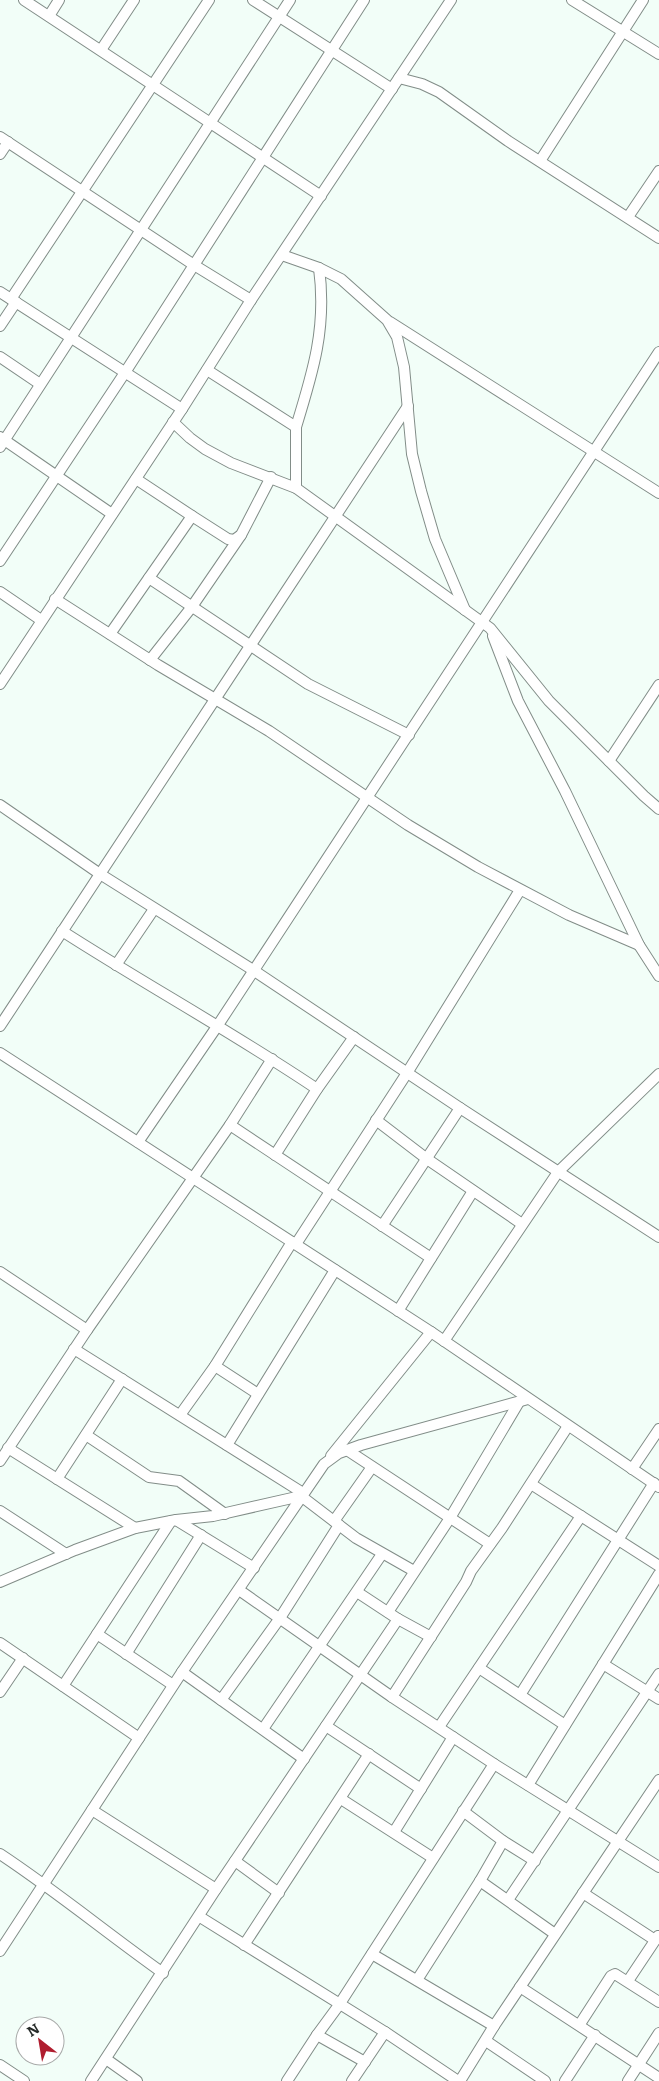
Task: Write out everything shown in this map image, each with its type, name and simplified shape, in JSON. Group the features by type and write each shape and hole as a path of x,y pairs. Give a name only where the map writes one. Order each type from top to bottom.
{"street":[{"path":"24,0 321,196"},
{"path":"49,16 59,0"},
{"path":"101,50 134,0"},
{"path":"0,326 14,300 83,192 209,0"},
{"path":"253,0 392,88"},
{"path":"112,514 57,475 1,441 290,0"},
{"path":"0,562 126,371 364,0"},
{"path":"0,684 136,479 251,300 451,0"},
{"path":"572,0 659,54"},
{"path":"540,161 643,0"},
{"path":"399,78 422,84 439,92 508,141 659,238"},
{"path":"0,154 4,140 139,230 251,300"},
{"path":"628,217 659,171"},
{"path":"282,254 318,268 341,280 387,320 659,493"},
{"path":"296,488 296,427 314,370 321,325 322,289 318,268"},
{"path":"0,292 182,408"},
{"path":"387,320 397,337 404,367 412,454 421,491 435,539 465,612"},
{"path":"138,1142 218,1025 409,735 480,622 659,352"},
{"path":"0,357 40,384"},
{"path":"207,370 296,427"},
{"path":"0,1026 408,406"},
{"path":"173,422 204,450 296,488 465,612 490,628 549,701 659,809"},
{"path":"150,660 191,608 241,535 271,477"},
{"path":"136,479 228,539 234,540 241,535"},
{"path":"110,634 192,516"},
{"path":"150,578 191,608 308,684 409,735"},
{"path":"0,592 41,620"},
{"path":"55,599 150,660 216,698 470,862 568,916 639,945"},
{"path":"490,628 518,701 565,791 639,945 659,976"},
{"path":"609,761 659,685"},
{"path":"0,805 100,874 253,970 460,1108 659,1237"},
{"path":"180,1415 215,1366 294,1243 330,1192 407,1073 520,890"},
{"path":"116,965 154,908"},
{"path":"62,931 218,1025 316,1089"},
{"path":"274,1154 316,1089 354,1037"},
{"path":"0,1053 444,1341 523,1401 568,1426 657,1485 619,1540 520,1695"},
{"path":"0,1461 191,1178 230,1125 272,1059"},
{"path":"444,1341 558,1172 659,1074"},
{"path":"382,1226 460,1108"},
{"path":"376,1120 473,1191 522,1224"},
{"path":"230,1125 431,1258"},
{"path":"398,1311 473,1191"},
{"path":"227,1445 335,1270"},
{"path":"0,1272 87,1330"},
{"path":"0,1951 173,1685 302,1495 324,1464 430,1332"},
{"path":"74,1349 227,1445 302,1495 336,1523 382,1554 414,1571"},
{"path":"215,1366 258,1394"},
{"path":"57,1479 122,1379"},
{"path":"324,1464 339,1453 347,1450 523,1401"},
{"path":"388,1612 450,1518 523,1401"},
{"path":"392,1697 471,1571 568,1426"},
{"path":"632,1469 659,1430"},
{"path":"86,1435 149,1477 179,1481 225,1514"},
{"path":"8,1448 135,1528"},
{"path":"347,1450 490,1544"},
{"path":"221,1700 280,1618 336,1523 372,1467"},
{"path":"531,1484 659,1566"},
{"path":"0,1582 135,1528 225,1514 302,1495"},
{"path":"0,1511 66,1554"},
{"path":"439,1727 581,1516"},
{"path":"173,1521 201,1535 254,1568"},
{"path":"63,1686 173,1521"},
{"path":"126,1654 201,1535"},
{"path":"263,1729 382,1554"},
{"path":"528,1784 659,1574"},
{"path":"239,1590 392,1697 494,1764 659,1866"},
{"path":"357,1592 398,1619 431,1637"},
{"path":"92,2081 200,1917 216,1889 398,1619"},
{"path":"96,1634 173,1685"},
{"path":"0,1644 139,1738"},
{"path":"0,1692 23,1658"},
{"path":"603,1664 659,1699"},
{"path":"479,1668 565,1725"},
{"path":"182,1672 304,1759"},
{"path":"508,1900 570,1810 659,1674"},
{"path":"326,1726 421,1789"},
{"path":"394,1832 453,1737"},
{"path":"244,1945 369,1754"},
{"path":"287,2081 339,2005 494,1764"},
{"path":"200,1917 385,2032 459,2081 659,1780"},
{"path":"341,1799 433,1858"},
{"path":"92,1810 216,1889"},
{"path":"463,1812 535,1861"},
{"path":"417,1980 503,1841"},
{"path":"0,1854 44,1884 106,1933 163,1973"},
{"path":"235,1861 278,1893"},
{"path":"480,1881 555,1934"},
{"path":"583,1893 657,1937 628,1981"},
{"path":"372,1954 494,2026"},
{"path":"580,2024 612,1975 615,1974 659,2002"},
{"path":"520,1987 580,2024 659,2078"},
{"path":"352,2081 385,2032"},
{"path":"628,2081 659,2033"},
{"path":"317,2035 365,2062"},
{"path":"565,2081 595,2035"},
{"path":"486,2042 545,2081"},
{"path":"106,2059 137,2081"},
{"path":"0,2065 24,2081"},
{"path":"524,2081 530,2071"}]}
